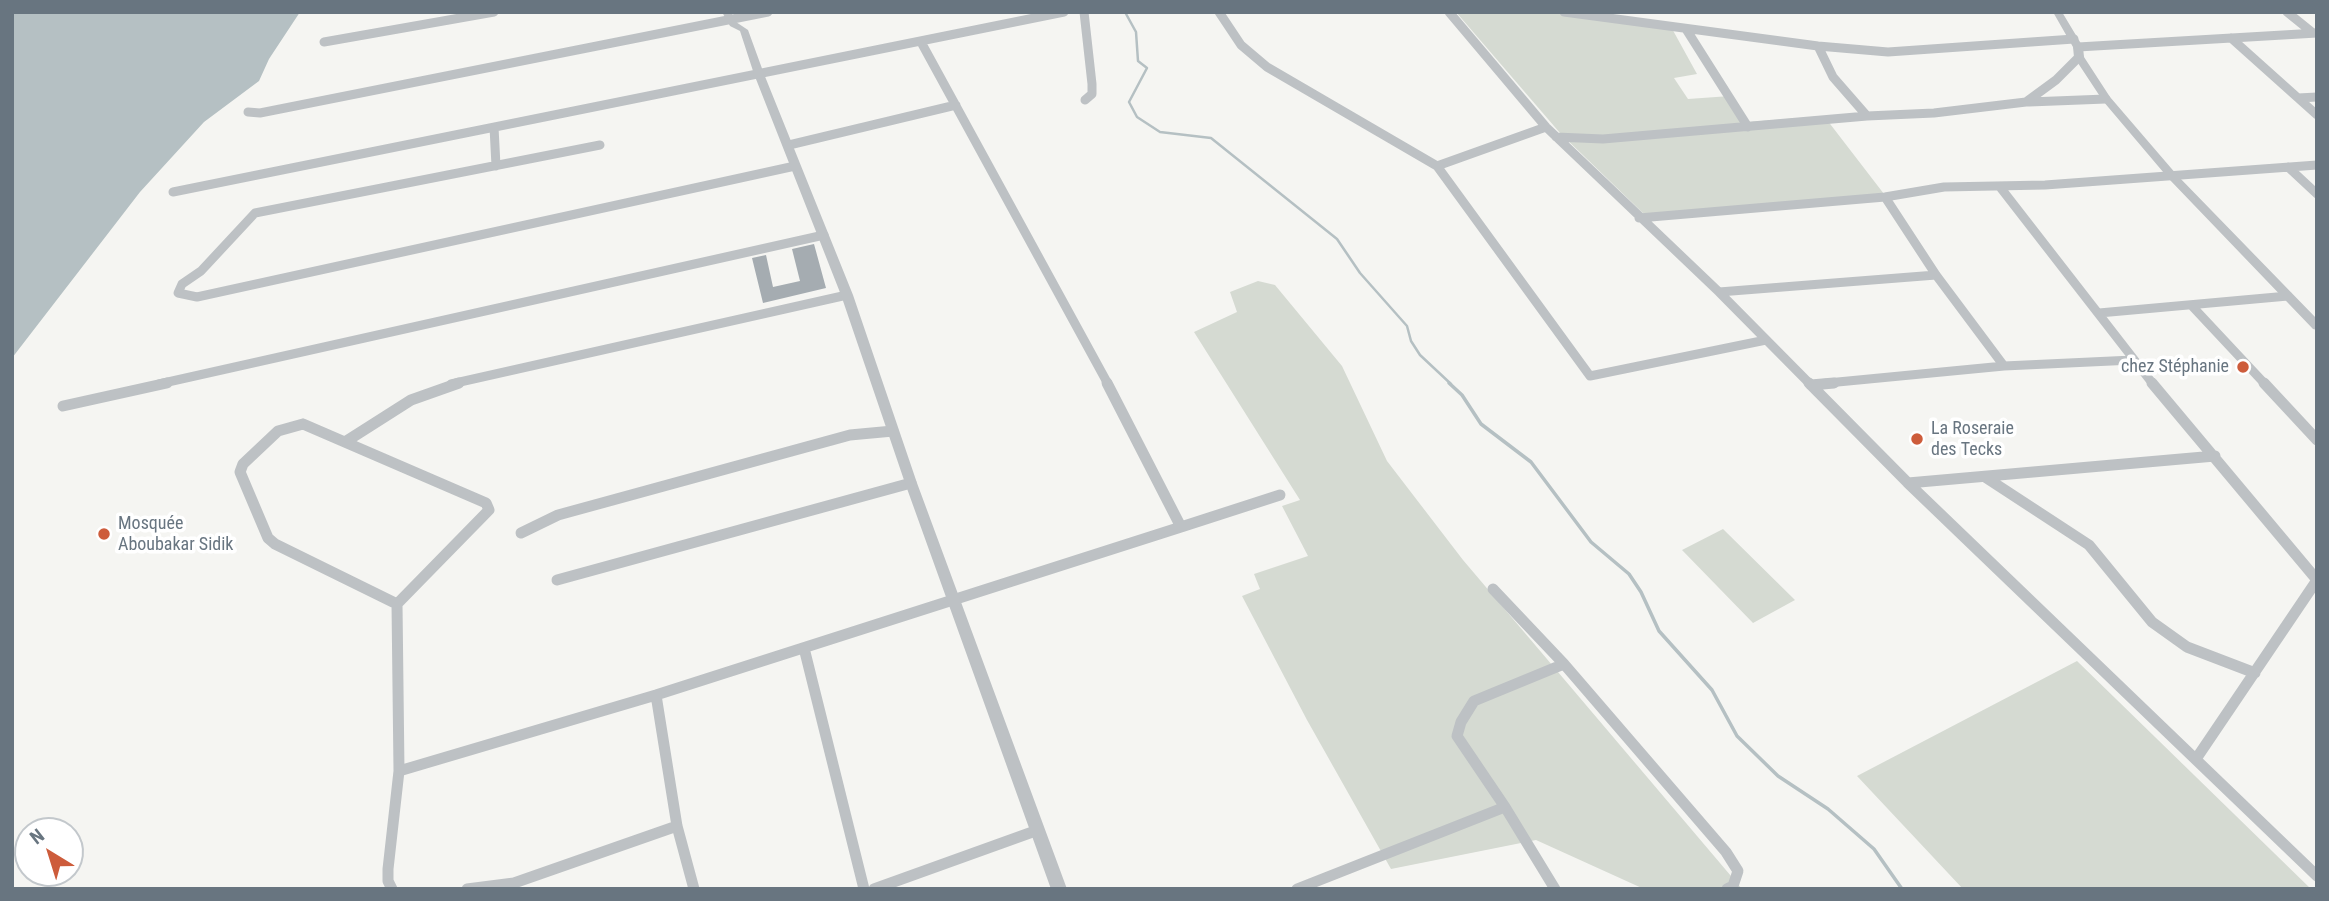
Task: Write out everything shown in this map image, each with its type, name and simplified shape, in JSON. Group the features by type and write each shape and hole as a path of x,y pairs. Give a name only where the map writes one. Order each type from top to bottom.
{"street":[{"path":"324,42 494,12"},
{"path":"248,112 260,113 728,17 768,12"},
{"path":"173,192 1064,12"},
{"path":"1084,12 1092,84 1092,94 1085,100"},
{"path":"1219,12 1241,45 1267,66 1437,166 1590,376 1766,340"},
{"path":"1449,12 1556,137 1719,292 1908,483 2317,876"},
{"path":"1564,12 1818,46 1888,52 2077,48 2315,33"},
{"path":"2057,12 2106,99 2173,177 2317,327"},
{"path":"2287,12 2315,33"},
{"path":"728,17 744,30 847,295 911,483 1059,889"},
{"path":"1686,29 1748,127"},
{"path":"2231,38 2317,115"},
{"path":"921,42 1090,350 1181,527"},
{"path":"1818,46 1833,77 1867,116"},
{"path":"2026,102 2056,80 2077,48"},
{"path":"2298,98 2317,97"},
{"path":"1556,137 1603,139 1867,116 1934,113 2026,102 2106,99"},
{"path":"789,145 956,105"},
{"path":"494,127 496,166"},
{"path":"1437,166 1546,127"},
{"path":"600,145 255,213 201,271 182,284 178,293 197,297 796,166"},
{"path":"1639,218 1885,197 1944,187 2000,187 2173,177 2317,164"},
{"path":"2288,167 2317,194"},
{"path":"2000,187 2133,360 2317,580 2196,759"},
{"path":"1885,197 1936,275 2004,366"},
{"path":"63,406 824,235"},
{"path":"1719,292 1936,275"},
{"path":"345,442 411,400 444,386 847,295"},
{"path":"2099,313 2288,296"},
{"path":"2192,306 2317,440"},
{"path":"1811,385 2004,366 2133,360"},
{"path":"392,889 388,881 388,869 399,771 397,604 489,510 489,506 303,424 289,426 269,439 243,464 240,472 268,538 275,544 397,604"},
{"path":"521,533 558,515 584,507 850,435 893,431"},
{"path":"1908,483 2215,456"},
{"path":"1985,477 2089,545 2152,622 2187,647 2255,673"},
{"path":"557,580 911,483"},
{"path":"399,771 656,695 1280,495"},
{"path":"1493,589 1564,664 1726,852 1738,872 1732,886 1727,889"},
{"path":"804,648 864,889"},
{"path":"1555,889 1505,807 1457,736 1461,722 1474,701 1564,664"},
{"path":"656,695 677,826 694,889"},
{"path":"1297,889 1505,807"},
{"path":"467,889 515,886 677,826"},
{"path":"874,889 1038,830"}],"shaded area":[{"path":"12,12 300,12 269,59 259,81 204,122 140,192 12,358"},
{"path":"1456,12 1570,12 1670,25 1697,74 1674,78 1688,99 1730,96 1748,122 1824,116 1884,194 1644,214 1560,133"},
{"path":"1258,281 1275,285 1342,366 1387,461 1463,560 1742,889 1644,889 1536,840 1391,869 1307,720 1242,596 1260,589 1254,574 1308,556 1282,506 1300,500 1194,332 1237,312 1230,292"},
{"path":"1723,529 1795,600 1753,623 1682,550"},
{"path":"2077,661 2311,889 1963,889 1857,776"}],"building":[{"path":"814,244 826,288 763,303 752,258 766,255 773,287 800,281 792,249"}],"waterway":[{"path":"1125,12 1136,32 1138,61 1147,68 1129,102 1137,117 1160,132 1211,138 1337,239 1360,273 1407,326 1411,341 1420,355 1451,384"},
{"path":"1449,383 1462,395 1481,424 1531,462 1591,542 1629,574 1641,592 1659,631 1712,690 1737,736 1778,776 1828,809 1874,849 1902,889"}],"place":[{"name":"chez Stéphanie","path":"2243,367"},
{"name":"La Roseraie des Tecks","path":"1917,439"},
{"name":"Mosquée Aboubakar Sidik","path":"104,534"}]}
